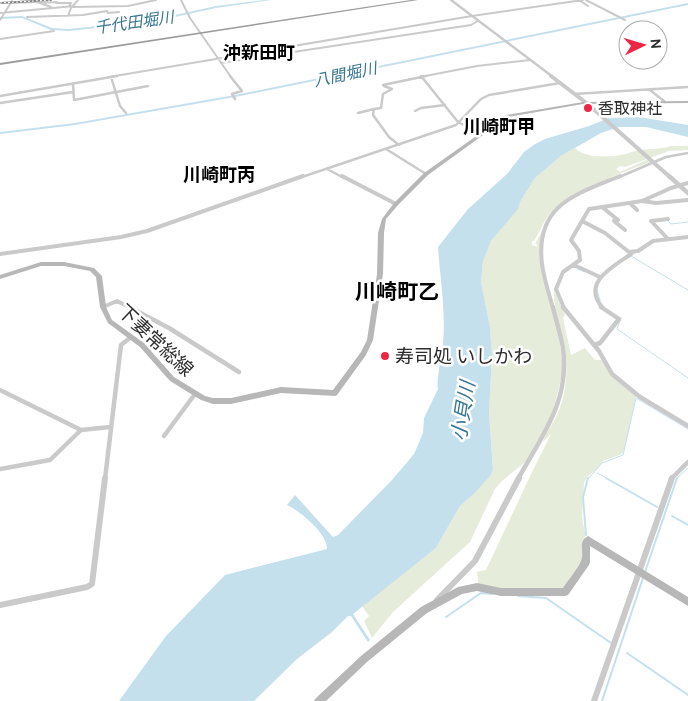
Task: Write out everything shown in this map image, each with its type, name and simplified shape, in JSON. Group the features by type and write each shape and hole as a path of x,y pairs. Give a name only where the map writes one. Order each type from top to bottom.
{"highway":[{"path":"200,33 411,0"},
{"path":"0,63 417,0"}],"main road":[{"name":"下妻常総線","path":"0,277 41,264 64,264 87,268 96,272 99,276 102,307 110,321 142,345 172,379 195,394 220,402 281,390 336,393 364,353 370,340 380,274 384,219 426,174 507,116 586,103 688,102"},
{"path":"319,701 364,659 430,606 440,603 470,587 501,592 565,592 586,562 586,544 588,540 688,602"}],"street":[{"path":"68,16 78,0"},
{"path":"0,13 72,7 128,6 154,0"},
{"path":"182,0 190,18 242,92 233,95 235,99"},
{"path":"451,0 586,103 688,193"},
{"path":"582,0 588,6"},
{"path":"0,96 472,16 582,0 624,20"},
{"path":"94,7 97,1"},
{"path":"107,11 113,1"},
{"path":"1,18 12,2 71,2 72,7"},
{"path":"54,16 57,2"},
{"path":"569,2 576,6"},
{"path":"39,3 54,10"},
{"path":"560,3 568,8"},
{"path":"35,10 37,17"},
{"path":"27,17 68,16 107,11 108,13 119,12"},
{"path":"221,63 328,47 373,38 471,25 478,21"},
{"path":"422,25 430,30"},
{"path":"0,39 54,31"},
{"path":"358,113 381,108 383,94 392,90 383,86 421,76 476,66 530,60"},
{"path":"421,76 460,123 481,134"},
{"path":"111,77 120,106 126,113"},
{"path":"0,254 121,237 147,231 460,123 481,99 489,95 560,83"},
{"path":"73,84 74,100 148,86"},
{"path":"574,94 688,87"},
{"path":"650,90 665,102"},
{"path":"0,103 73,92"},
{"path":"415,111 421,108 445,105"},
{"path":"374,109 373,116 378,125 399,145"},
{"path":"386,149 426,174"},
{"path":"430,606 448,591 475,561 522,472 549,427 560,400 564,364 562,340 542,264 542,235 546,222 556,209 569,200 632,170 670,156 688,153"},
{"path":"327,169 396,204"},
{"path":"688,183 642,200 589,209 571,240 580,257 579,262 563,272 554,288 564,309 594,344 617,378 640,397 688,426"},
{"path":"642,200 656,203 688,200"},
{"path":"630,203 637,210"},
{"path":"602,207 618,220 614,222 625,230"},
{"path":"668,219 651,221 668,239"},
{"path":"582,222 605,233 620,246 631,252"},
{"path":"594,344 600,343 619,319 599,305 595,287 600,277 624,260 631,252 638,250 648,242 688,236"},
{"path":"574,266 600,277"},
{"path":"102,307 117,301 169,328 239,372"},
{"path":"0,605 87,587 92,584 121,345 131,337"},
{"path":"0,390 54,414 81,430 110,427"},
{"path":"164,436 195,394"},
{"path":"0,469 50,460 81,430"},
{"path":"594,701 643,573 672,477 688,462"}],"green space":[{"path":"671,146 688,146 688,150 669,151 625,167 620,166 616,169 620,172 648,159 651,162 600,182 561,204 549,214 534,241 532,241 532,245 537,247 536,242 542,231 541,258 560,343 563,370 552,416 525,462 495,489 470,542 393,612 372,638 364,621 369,616 362,606 436,548 460,506 475,493 491,475 493,469 489,414 492,355 490,327 481,282 483,262 491,241 517,209 535,178 561,156 575,148 579,152 592,156 606,156"},
{"path":"554,290 565,315 563,318 571,355 585,348 595,360 602,360 607,368 636,396 625,447 622,454 603,461 588,476 584,483 582,517 585,534 585,562 569,586 558,592 479,587 477,572 486,570 551,434 543,442 557,415 563,398 566,381 566,355 555,304"}],"water":[{"name":"小貝川","path":"639,117 688,125 688,137 646,127 619,127 601,133 561,156 535,178 520,202 518,209 491,241 483,262 481,282 490,327 492,355 489,414 493,469 491,475 475,493 460,506 436,548 353,614 370,640 368,642 351,616 348,616 332,632 297,659 254,701 119,701 166,636 225,575 327,549 323,536 312,523 287,505 295,495 333,537 338,535 392,480 414,454 423,433 424,418 438,389 444,319 438,247 468,209 507,174 524,152 535,144 609,118"}],"waterway":[{"name":"千代田堀川","path":"0,18 22,17 52,29 69,30 152,21 216,7 270,0"},
{"name":"八間堀川","path":"0,133 75,124 235,96 688,4"},
{"path":"668,221 671,224 688,222"},
{"path":"635,253 631,256 688,290"},
{"path":"577,269 585,272"},
{"path":"597,289 600,300"},
{"path":"621,318 617,329 688,378"},
{"path":"588,479 602,463 623,455 636,398 688,429"},
{"path":"677,478 688,468"},
{"path":"597,473 608,479"},
{"path":"586,535 583,497 588,478"},
{"path":"606,478 657,507"},
{"path":"645,572 677,478"},
{"path":"672,516 688,525"},
{"path":"602,701 643,578"},
{"path":"446,617 481,593 492,594"},
{"path":"518,596 546,598 611,643"},
{"path":"627,653 688,695"}],"railway":[{"path":"0,3 51,0"}],"place":[{"name":"香取神社","path":"588,108"},
{"name":"寿司処 いしかわ","path":"385,356"}],"district":[{"name":"沖新田町","path":"259,53"},
{"name":"川崎町甲","path":"499,127"},
{"name":"川崎町丙","path":"219,175"},
{"name":"川崎町乙","path":"397,292"}]}
